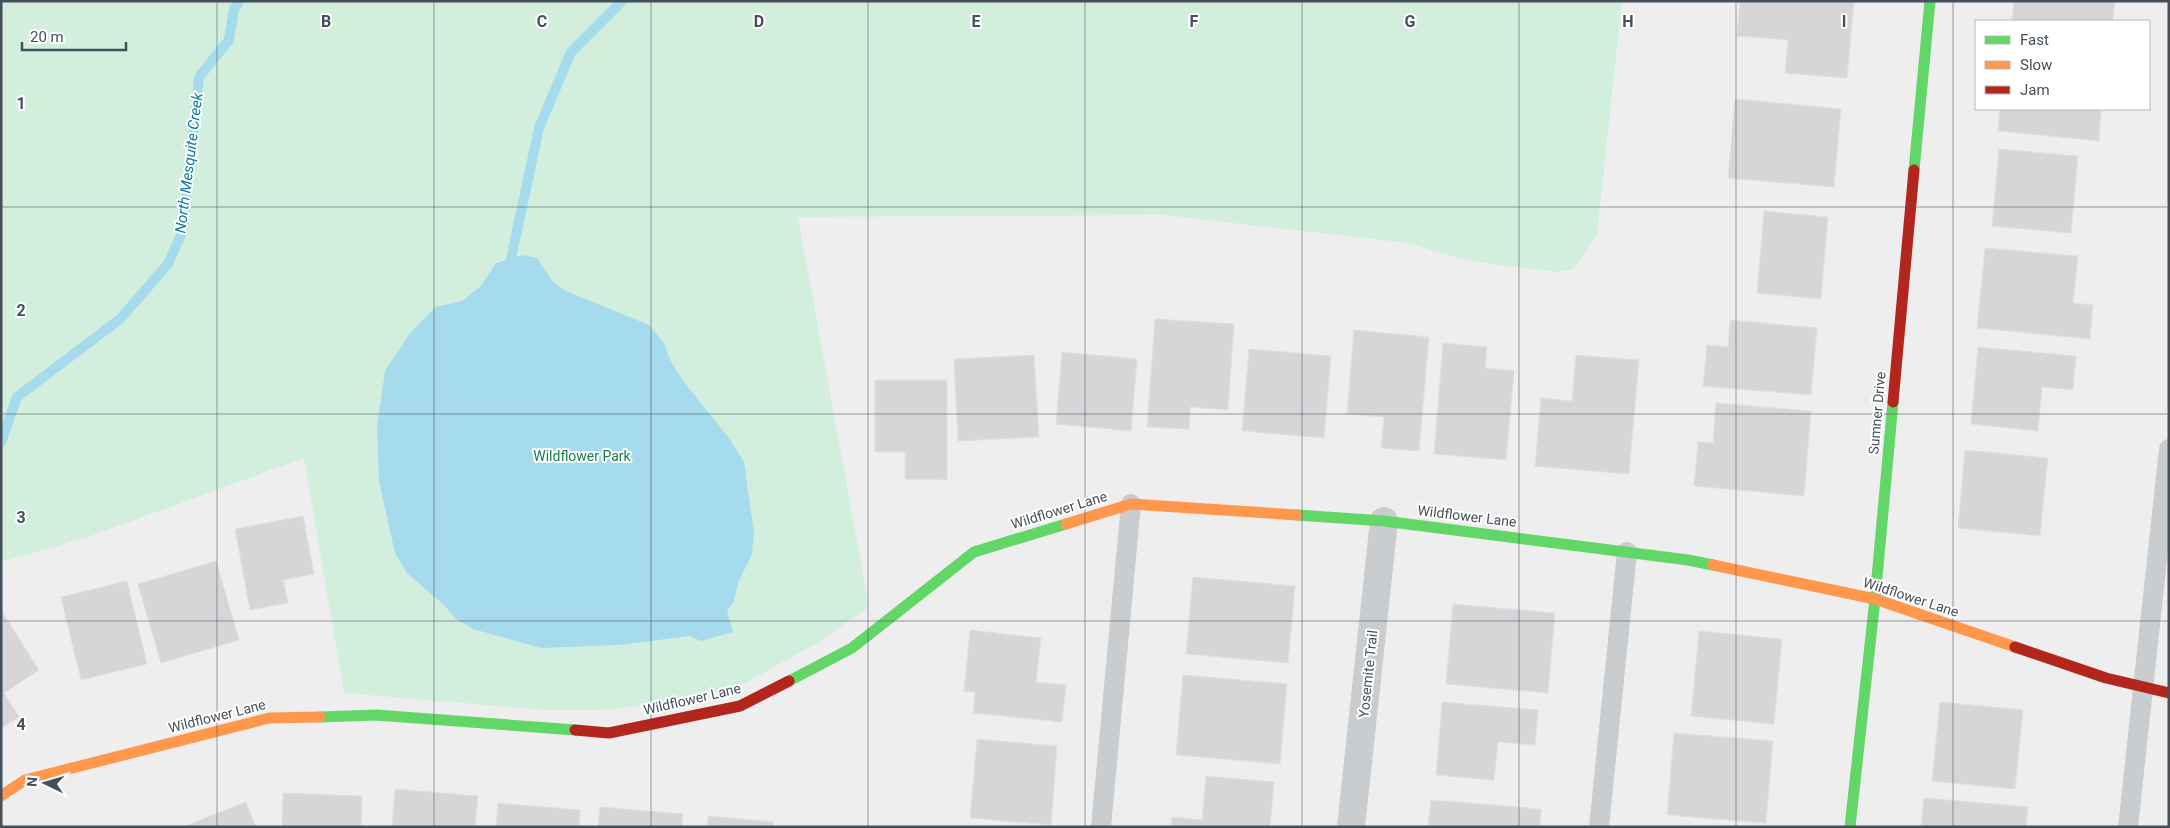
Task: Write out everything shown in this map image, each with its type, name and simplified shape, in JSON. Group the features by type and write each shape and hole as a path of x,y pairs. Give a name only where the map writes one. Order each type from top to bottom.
{"street":[{"name":"Sumner Drive","path":"1850,827 1875,599 1930,1"},
{"name":"Wildflower Lane","path":"1,796 24,780 269,718 376,715 609,732 740,706 852,648 974,552 1131,504 1384,521 1688,560 1875,599 2106,678 2169,693"},
{"name":"Yosemite Trail","path":"1352,827 1384,521"}],"lane":[{"path":"2128,827 2169,448"},
{"path":"1101,827 1131,504"},
{"path":"1599,827 1627,552"}],"green space":[{"name":"Wildflower Park","path":"1,1 1622,1 1597,234 1574,269 1556,272 1470,261 1407,243 1164,215 798,217 869,607 819,642 745,683 700,696 660,703 607,710 544,710 344,693 304,458 85,538 1,562"}],"water":[{"path":"523,255 537,258 553,282 566,291 649,325 664,343 671,362 684,382 729,438 744,462 754,533 752,554 738,583 734,602 727,610 733,632 701,641 689,636 620,645 541,648 473,629 456,619 444,605 407,573 395,553 379,481 377,427 385,371 410,333 436,307 462,301 481,286 496,263"}],"building":[{"path":"1740,1 1854,1 1847,78 1785,73 1788,40 1737,36"},
{"path":"2014,1 2115,1 2113,20 2012,20"},
{"path":"1735,99 1841,109 1834,187 1728,178"},
{"path":"2000,110 2101,110 2099,141 1998,131"},
{"path":"1999,149 2078,156 2071,233 1992,226"},
{"path":"1764,211 1828,217 1821,299 1757,293"},
{"path":"1985,248 2078,256 2073,303 2093,305 2090,339 1977,328"},
{"path":"1155,319 1234,324 1228,410 1190,407 1189,429 1147,427"},
{"path":"1730,320 1817,328 1811,395 1703,386 1707,345 1728,347"},
{"path":"1354,330 1429,337 1419,451 1381,448 1384,417 1347,414"},
{"path":"1443,343 1487,347 1485,368 1514,371 1506,460 1434,454"},
{"path":"1978,347 2076,356 2073,390 2042,387 2038,431 1971,424"},
{"path":"1249,349 1331,356 1324,438 1242,431"},
{"path":"1062,352 1137,359 1131,431 1056,424"},
{"path":"1034,355 1039,437 958,441 954,359"},
{"path":"1576,355 1639,360 1629,474 1535,466 1541,398 1572,401"},
{"path":"875,380 947,380 947,480 905,479 905,452 875,452"},
{"path":"1716,403 1811,411 1804,496 1694,486 1698,442 1713,443"},
{"path":"1965,450 2048,458 2040,536 1958,528"},
{"path":"303,516 314,574 283,580 288,603 250,610 235,529"},
{"path":"216,561 239,640 161,663 138,584"},
{"path":"1193,577 1295,586 1288,663 1186,654"},
{"path":"127,581 147,664 81,680 61,597"},
{"path":"1453,604 1555,613 1548,693 1446,684"},
{"path":"1,610 39,670 4,693 19,717 1,728"},
{"path":"970,630 1041,638 1036,682 1066,685 1062,722 973,713 975,692 964,691"},
{"path":"1699,631 1782,639 1774,724 1691,716"},
{"path":"1183,675 1287,684 1280,764 1176,755"},
{"path":"1442,702 1538,710 1535,745 1498,742 1494,780 1436,775"},
{"path":"1940,702 2023,710 2015,789 1932,781"},
{"path":"1674,733 1773,741 1766,823 1667,815"},
{"path":"977,739 1057,746 1051,825 970,818"},
{"path":"1206,776 1274,782 1270,827 1171,827 1172,817 1202,820"},
{"path":"395,789 478,796 475,827 392,827"},
{"path":"283,793 362,796 361,827 282,827"},
{"path":"1924,798 2028,807 2026,827 1921,827"},
{"path":"1431,800 1541,809 1540,827 1428,827"},
{"path":"246,802 256,827 183,827"},
{"path":"498,803 580,810 579,827 496,827"},
{"path":"600,807 683,814 682,827 598,827"},
{"path":"708,816 774,822 773,827 707,827"}],"waterway":[{"name":"North Mesquite Creek","path":"1,442 17,397 120,319 168,264 183,230 199,77 229,40 234,9 239,1"},
{"path":"511,259 539,128 571,52 622,1"}],"traffic: fast":[{"path":"1914,170 1930,1"},
{"path":"1850,827 1875,599 1893,402"},
{"path":"1297,515 1384,521 1688,560 1713,565"},
{"path":"789,681 852,648 974,552 1066,524"},
{"path":"320,717 376,715 575,730"}],"traffic: slow":[{"path":"1066,524 1131,504 1297,515"},
{"path":"1713,565 1875,599 2015,647"},
{"path":"1,796 25,780 269,718 320,717"}],"traffic: jam":[{"path":"1893,402 1914,170"},
{"path":"2015,647 2106,678 2169,693"},
{"path":"575,730 609,733 740,706 789,681"}]}
